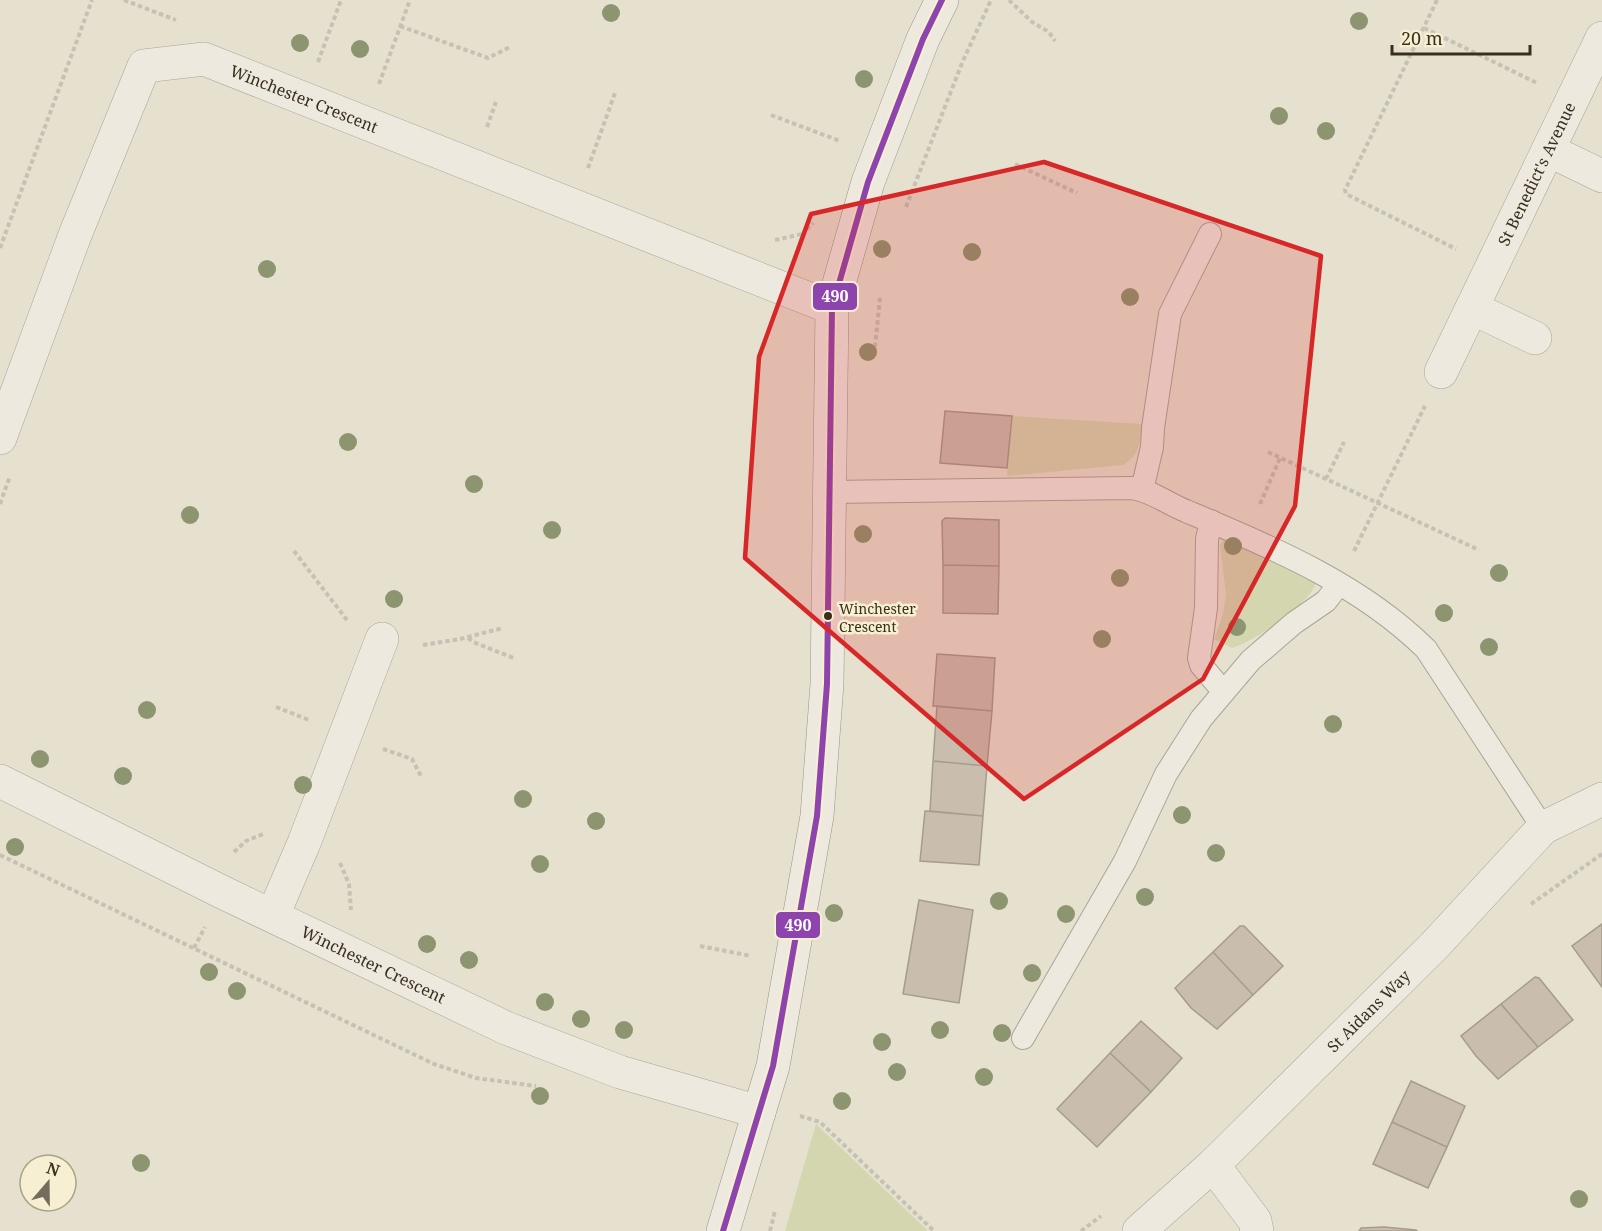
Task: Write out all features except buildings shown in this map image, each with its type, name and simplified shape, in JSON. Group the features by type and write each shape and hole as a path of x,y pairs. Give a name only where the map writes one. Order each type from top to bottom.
{"street":[{"path":"723,1231 773,1066 817,816 827,684 832,308 868,182 923,39 942,0"},
{"name":"St Benedict's Avenue","path":"1435,385 1602,38"},
{"name":"Winchester Crescent","path":"0,438 75,235 144,66 204,59 832,308"},
{"path":"1548,150 1602,176"},
{"path":"1472,308 1534,338"},
{"path":"273,915 304,843 382,639"},
{"name":"Winchester Crescent","path":"0,781 529,1038 629,1075 759,1112"},
{"name":"St Aidans Way","path":"1139,1231 1213,1165 1434,946 1543,828 1602,799"},
{"path":"1213,1165 1255,1221 1257,1231"}],"lane":[{"path":"1142,490 1152,447 1170,314 1210,234"},
{"path":"830,492 1142,490 1248,536 1338,583 1383,612 1426,649 1543,828"},
{"path":"1210,521 1206,539 1206,608 1199,658 1201,665 1222,690"},
{"path":"1023,1038 1125,861 1166,774 1201,718 1222,690 1269,643 1326,601 1338,583"}],"path":[{"path":"0,248 92,0"},
{"path":"317,63 341,0"},
{"path":"378,86 410,0"},
{"path":"1009,0 1032,22 1049,32 1055,41"},
{"path":"1437,0 1345,190 1346,194 1458,250"},
{"path":"400,26 488,58 510,47"},
{"path":"1424,28 1538,83"},
{"path":"586,174 615,93"},
{"path":"483,136 496,102"},
{"path":"771,115 847,144"},
{"path":"1015,164 1077,194"},
{"path":"785,289 803,234 818,216"},
{"path":"1338,583 1435,385"},
{"path":"1326,479 1344,442"},
{"path":"1268,452 1479,550"},
{"path":"1248,536 1280,458"},
{"path":"0,504 12,471"},
{"path":"294,551 350,624 382,639 402,646 468,637 503,628"},
{"path":"468,637 473,642 516,659"},
{"path":"276,707 310,721"},
{"path":"380,748 412,759 422,778"},
{"path":"0,855 435,1064 476,1078 545,1087"},
{"path":"194,948 204,929"},
{"path":"700,945 752,956"},
{"path":"750,968 754,946"},
{"path":"799,1116 820,1122 934,1231"}],"highlighted area":[{"path":"1044,162 1321,256 1295,506 1203,679 1024,799 745,558 759,357 811,214"}],"green space":[{"path":"1012,416 1142,424 1141,436 1136,453 1123,465 1007,476"},
{"path":"1225,537 1316,581 1304,600 1281,620 1254,638 1232,648 1214,639 1223,614 1226,594 1220,545"},
{"path":"816,1124 928,1231 785,1231"}],"transit line":[{"name":"490","path":"723,1231 773,1066 817,816 827,684 832,308 868,182 923,39 942,0"}],"place":[{"name":"Winchester Crescent","path":"828,616"}]}
